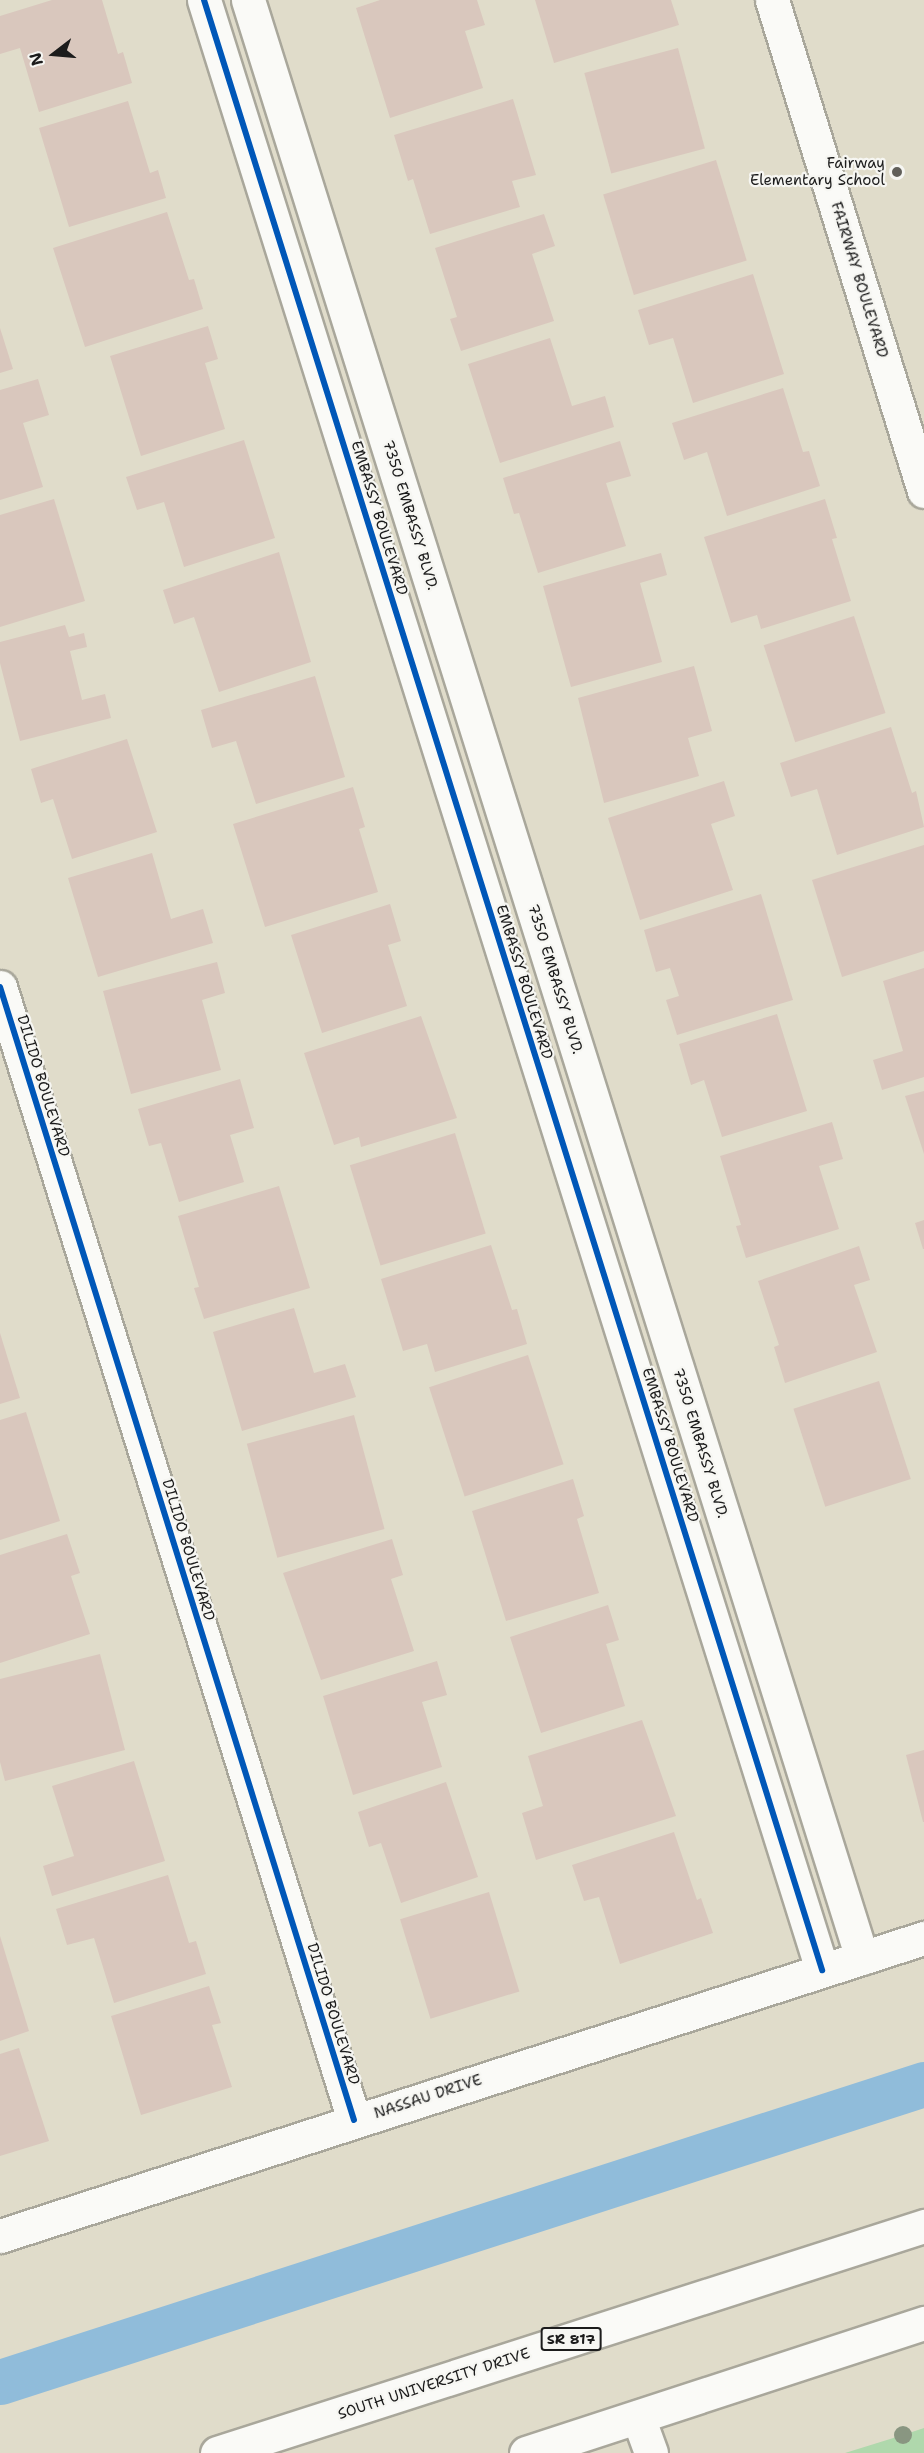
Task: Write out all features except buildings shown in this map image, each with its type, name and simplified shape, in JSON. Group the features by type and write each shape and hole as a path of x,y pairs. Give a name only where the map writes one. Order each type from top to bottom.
{"street":[{"name":"EMBASSY BOULEVARD","path":"204,0 822,1970"},
{"name":"7350 EMBASSY BLVD.","path":"248,0 862,1958"},
{"name":"FAIRWAY BOULEVARD","path":"772,0 924,491"},
{"name":"DILIDO BOULEVARD","path":"0,987 354,2120"},
{"name":"NASSAU DRIVE","path":"0,2236 924,1938"},
{"name":"SOUTH UNIVERSITY DRIVE","path":"217,2453 924,2226"},
{"path":"526,2453 924,2324"},
{"path":"638,2417 651,2453"}],"green space":[{"path":"924,2428 924,2453 845,2453 903,2435"}],"waterway":[{"path":"0,2382 924,2084"}],"cycle path":[{"path":"204,0 822,1970"},
{"path":"0,987 354,2120"}],"place":[{"name":"Fairway Elementary School","path":"897,172"}]}
